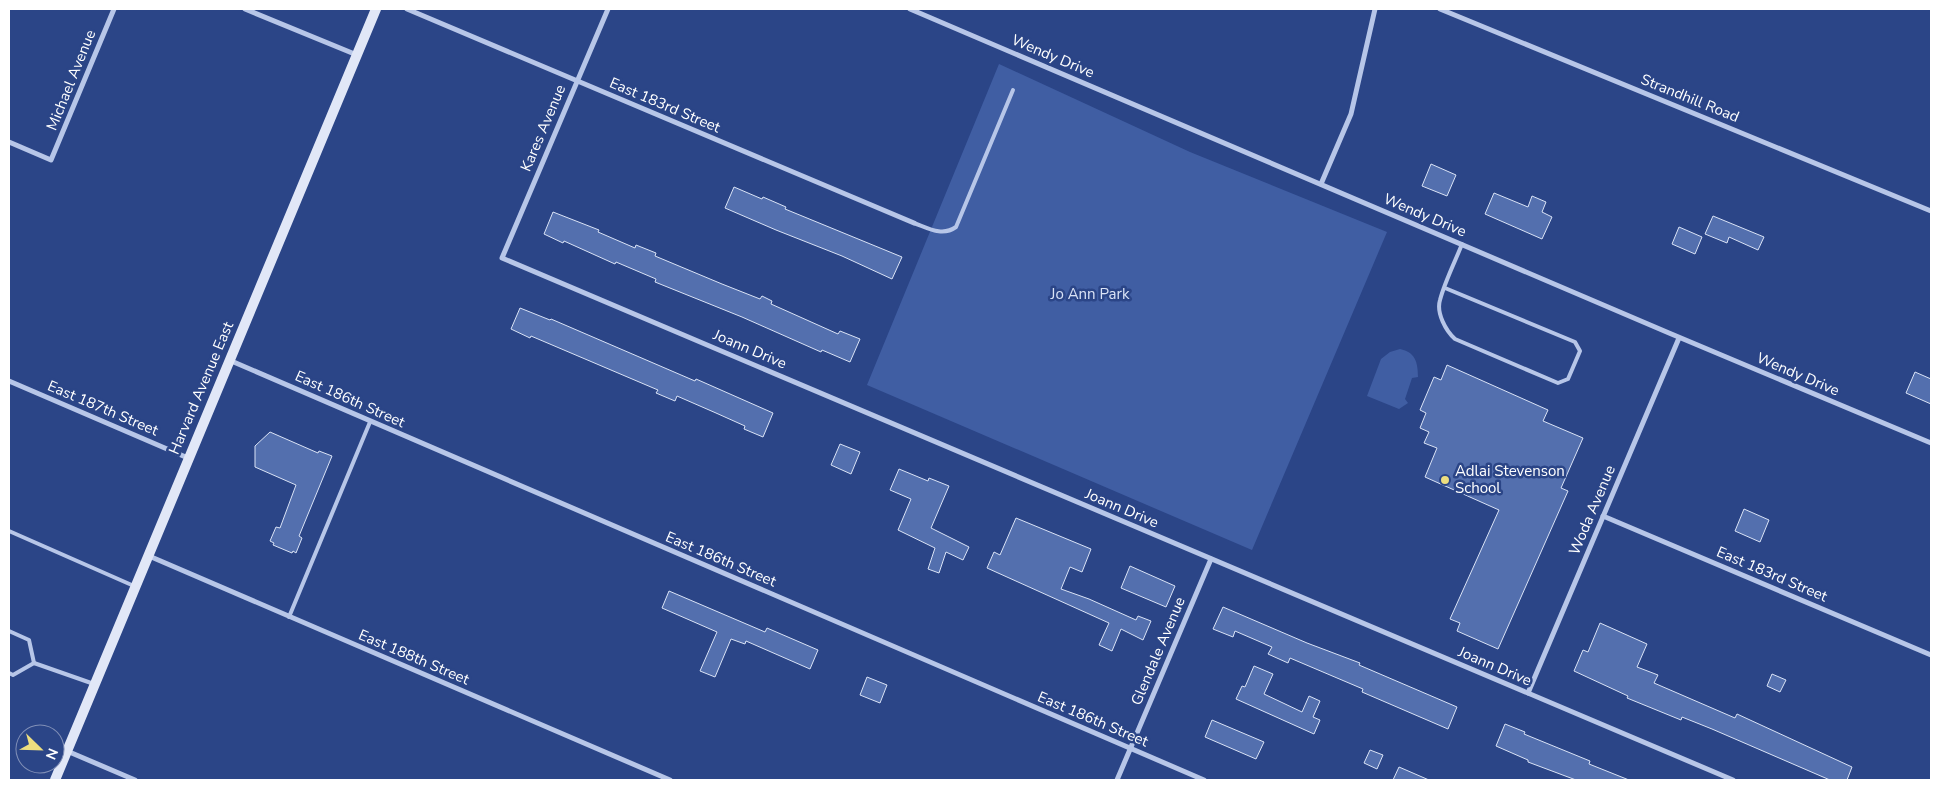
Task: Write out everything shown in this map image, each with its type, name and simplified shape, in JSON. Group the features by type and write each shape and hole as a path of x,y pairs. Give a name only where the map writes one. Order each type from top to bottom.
{"main road":[{"name":"Harvard Avenue East","path":"55,780 376,9"}],"street":[{"name":"Michael Avenue","path":"9,142 51,160 114,9"},
{"path":"245,9 357,55"},
{"name":"East 183rd Street","path":"408,9 914,223"},
{"name":"Kares Avenue","path":"502,258 608,9"},
{"name":"Wendy Drive","path":"910,9 1679,338 1931,443"},
{"path":"1322,184 1351,114 1375,9"},
{"name":"Strandhill Road","path":"1440,9 1931,211"},
{"name":"Joann Drive","path":"502,258 1733,780"},
{"name":"Woda Avenue","path":"1528,693 1679,338"},
{"name":"East 186th Street","path":"229,360 1204,780"},
{"name":"East 187th Street","path":"9,381 188,458"},
{"name":"East 183rd Street","path":"1603,516 1931,655"},
{"name":"East 188th Street","path":"149,556 670,780"},
{"name":"Glendale Avenue","path":"1118,780 1211,559"},
{"path":"67,751 135,780"}],"lane":[{"path":"914,223 938,232 946,231 956,226 1014,90"},
{"path":"1445,288 1575,342 1580,351 1568,379 1558,383 1455,339 1448,333 1442,318 1439,302 1462,244"},
{"path":"289,617 370,422"},
{"path":"9,531 136,586"},
{"path":"9,631 29,640 34,663"},
{"path":"9,673 13,675 34,663 96,684"}],"green space":[{"name":"Jo Ann Park","path":"999,64 1190,152 1387,232 1252,550 867,385"},
{"path":"1400,349 1405,350 1415,358 1418,377 1412,378 1405,399 1408,403 1399,409 1367,396 1381,359 1390,352"}],"building":[{"path":"1431,164 1456,175 1447,196 1422,186"},
{"path":"734,187 762,199 763,197 786,207 785,209 902,257 892,279 842,256 725,208"},
{"path":"1494,193 1528,207 1532,196 1546,202 1542,212 1552,217 1542,239 1485,214"},
{"path":"553,212 599,230 598,232 635,248 636,245 656,253 655,256 722,284 760,299 762,296 772,301 771,304 838,334 840,331 860,339 850,362 822,350 821,352 742,317 655,282 656,279 544,234"},
{"path":"1713,216 1764,237 1758,250 1729,237 1727,243 1705,234"},
{"path":"1679,227 1702,237 1695,254 1672,244"},
{"path":"520,308 551,319 695,381 696,379 773,413 763,437 744,429 745,426 677,396 675,401 656,393 658,390 511,329"},
{"path":"1447,365 1548,410 1543,421 1583,438 1561,488 1568,491 1498,649 1457,631 1460,623 1450,619 1499,510 1425,477 1437,448 1424,443 1429,432 1420,428 1426,413 1420,410 1434,377 1441,380"},
{"path":"1915,372 1931,379 1931,404 1906,393"},
{"path":"270,432 318,453 319,451 332,456 299,536 302,538 296,553 273,545 274,543 270,541 276,527 280,528 296,485 255,467 255,446"},
{"path":"840,444 860,452 851,474 831,465"},
{"path":"899,469 928,481 929,478 949,486 931,528 969,547 963,560 946,552 939,573 928,569 935,548 898,530 911,499 890,490"},
{"path":"1744,509 1769,520 1760,542 1735,531"},
{"path":"1016,518 1091,549 1082,572 1070,567 1061,589 1136,620 1138,616 1151,621 1143,640 1121,629 1112,651 1099,645 1109,623 987,568 994,552 1000,555"},
{"path":"1130,566 1175,586 1166,607 1121,588"},
{"path":"669,591 765,632 767,628 818,650 810,669 746,641 745,644 731,639 715,677 700,671 717,632 662,608"},
{"path":"1223,607 1307,643 1360,663 1359,665 1457,707 1448,729 1362,692 1363,689 1290,658 1288,663 1268,654 1272,647 1235,631 1233,637 1213,629"},
{"path":"1600,623 1647,644 1637,667 1658,675 1654,683 1735,718 1737,714 1852,767 1847,780 1830,780 1712,729 1682,717 1681,720 1627,698 1628,696 1574,671 1583,650 1588,652"},
{"path":"1254,666 1273,674 1264,694 1302,712 1309,696 1320,701 1313,717 1320,720 1314,734 1236,699 1242,686 1245,687"},
{"path":"1772,674 1786,680 1780,692 1767,686"},
{"path":"867,677 887,685 880,703 860,695"},
{"path":"1212,720 1264,742 1256,759 1205,737"},
{"path":"1505,724 1525,732 1524,734 1590,761 1589,764 1629,780 1576,780 1528,762 1528,760 1496,746"},
{"path":"1370,750 1383,755 1377,769 1364,763"},
{"path":"1399,767 1429,780 1393,780"}],"place":[{"name":"Adlai Stevenson School","path":"1445,480"}]}
